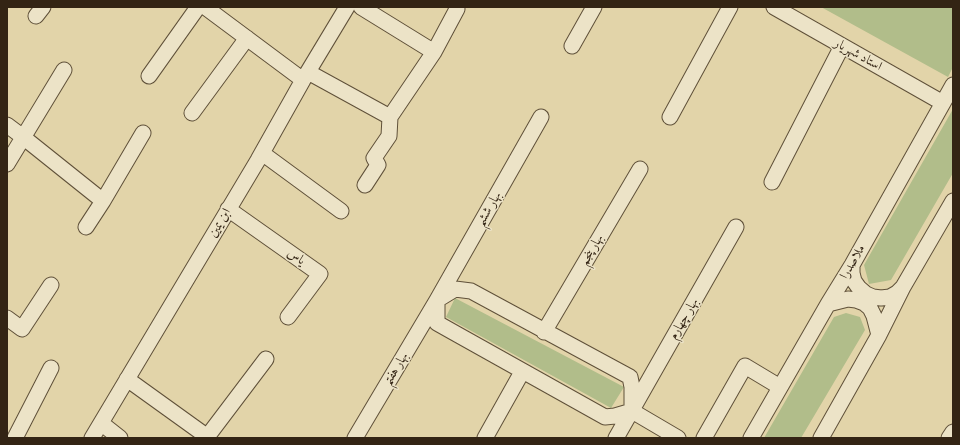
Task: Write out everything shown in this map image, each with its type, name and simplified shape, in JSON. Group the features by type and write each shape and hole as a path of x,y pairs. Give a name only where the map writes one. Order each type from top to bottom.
{"street":[{"path":"149,76 198,7"},
{"path":"205,7 247,38 306,76 390,117"},
{"name":"ابن یمین","path":"92,438 347,7"},
{"path":"361,7 434,52"},
{"path":"572,46 594,7"},
{"path":"670,117 730,7"},
{"name":"استاد شهریار","path":"774,7 943,102"},
{"path":"365,185 378,165 374,158 389,136 390,117 434,52 457,9"},
{"path":"192,113 247,38"},
{"path":"772,182 842,46"},
{"path":"7,164 64,70"},
{"name":"ملاصدرا","path":"751,438 852,265 953,85"},
{"name":"بهار ششم","path":"437,300 541,117"},
{"path":"7,125 23,136 103,201"},
{"path":"86,227 103,201 142,133"},
{"path":"262,153 341,211"},
{"name":"بهار پنجم","path":"544,332 640,169"},
{"path":"821,438 879,335 903,287 953,201"},
{"name":"یاس","path":"228,209 320,274 288,318"},
{"name":"بهار چهارم","path":"616,438 736,227"},
{"path":"852,265 854,281 866,294 873,297 890,297 903,287"},
{"path":"7,318 22,329 51,285"},
{"path":"632,411 632,387 630,377 544,332 471,291 455,289 437,300 437,323 522,372 605,417 632,411 678,438"},
{"path":"828,304 848,299 864,303 870,308 874,316 879,335"},
{"name":"بهار هفتم","path":"355,438 437,300"},
{"path":"127,379 208,437 266,359"},
{"path":"704,438 745,366 780,387"},
{"path":"15,438 51,368"},
{"path":"485,438 522,372"},
{"path":"101,423 120,438"},
{"path":"949,438 953,432"}],"green space":[{"path":"821,7 953,7 953,67 948,77"},
{"path":"953,109 953,173 891,280 869,284 864,265"},
{"path":"455,298 624,387 611,408 446,317"},
{"path":"846,313 860,317 865,330 801,438 764,438 834,317"}]}
